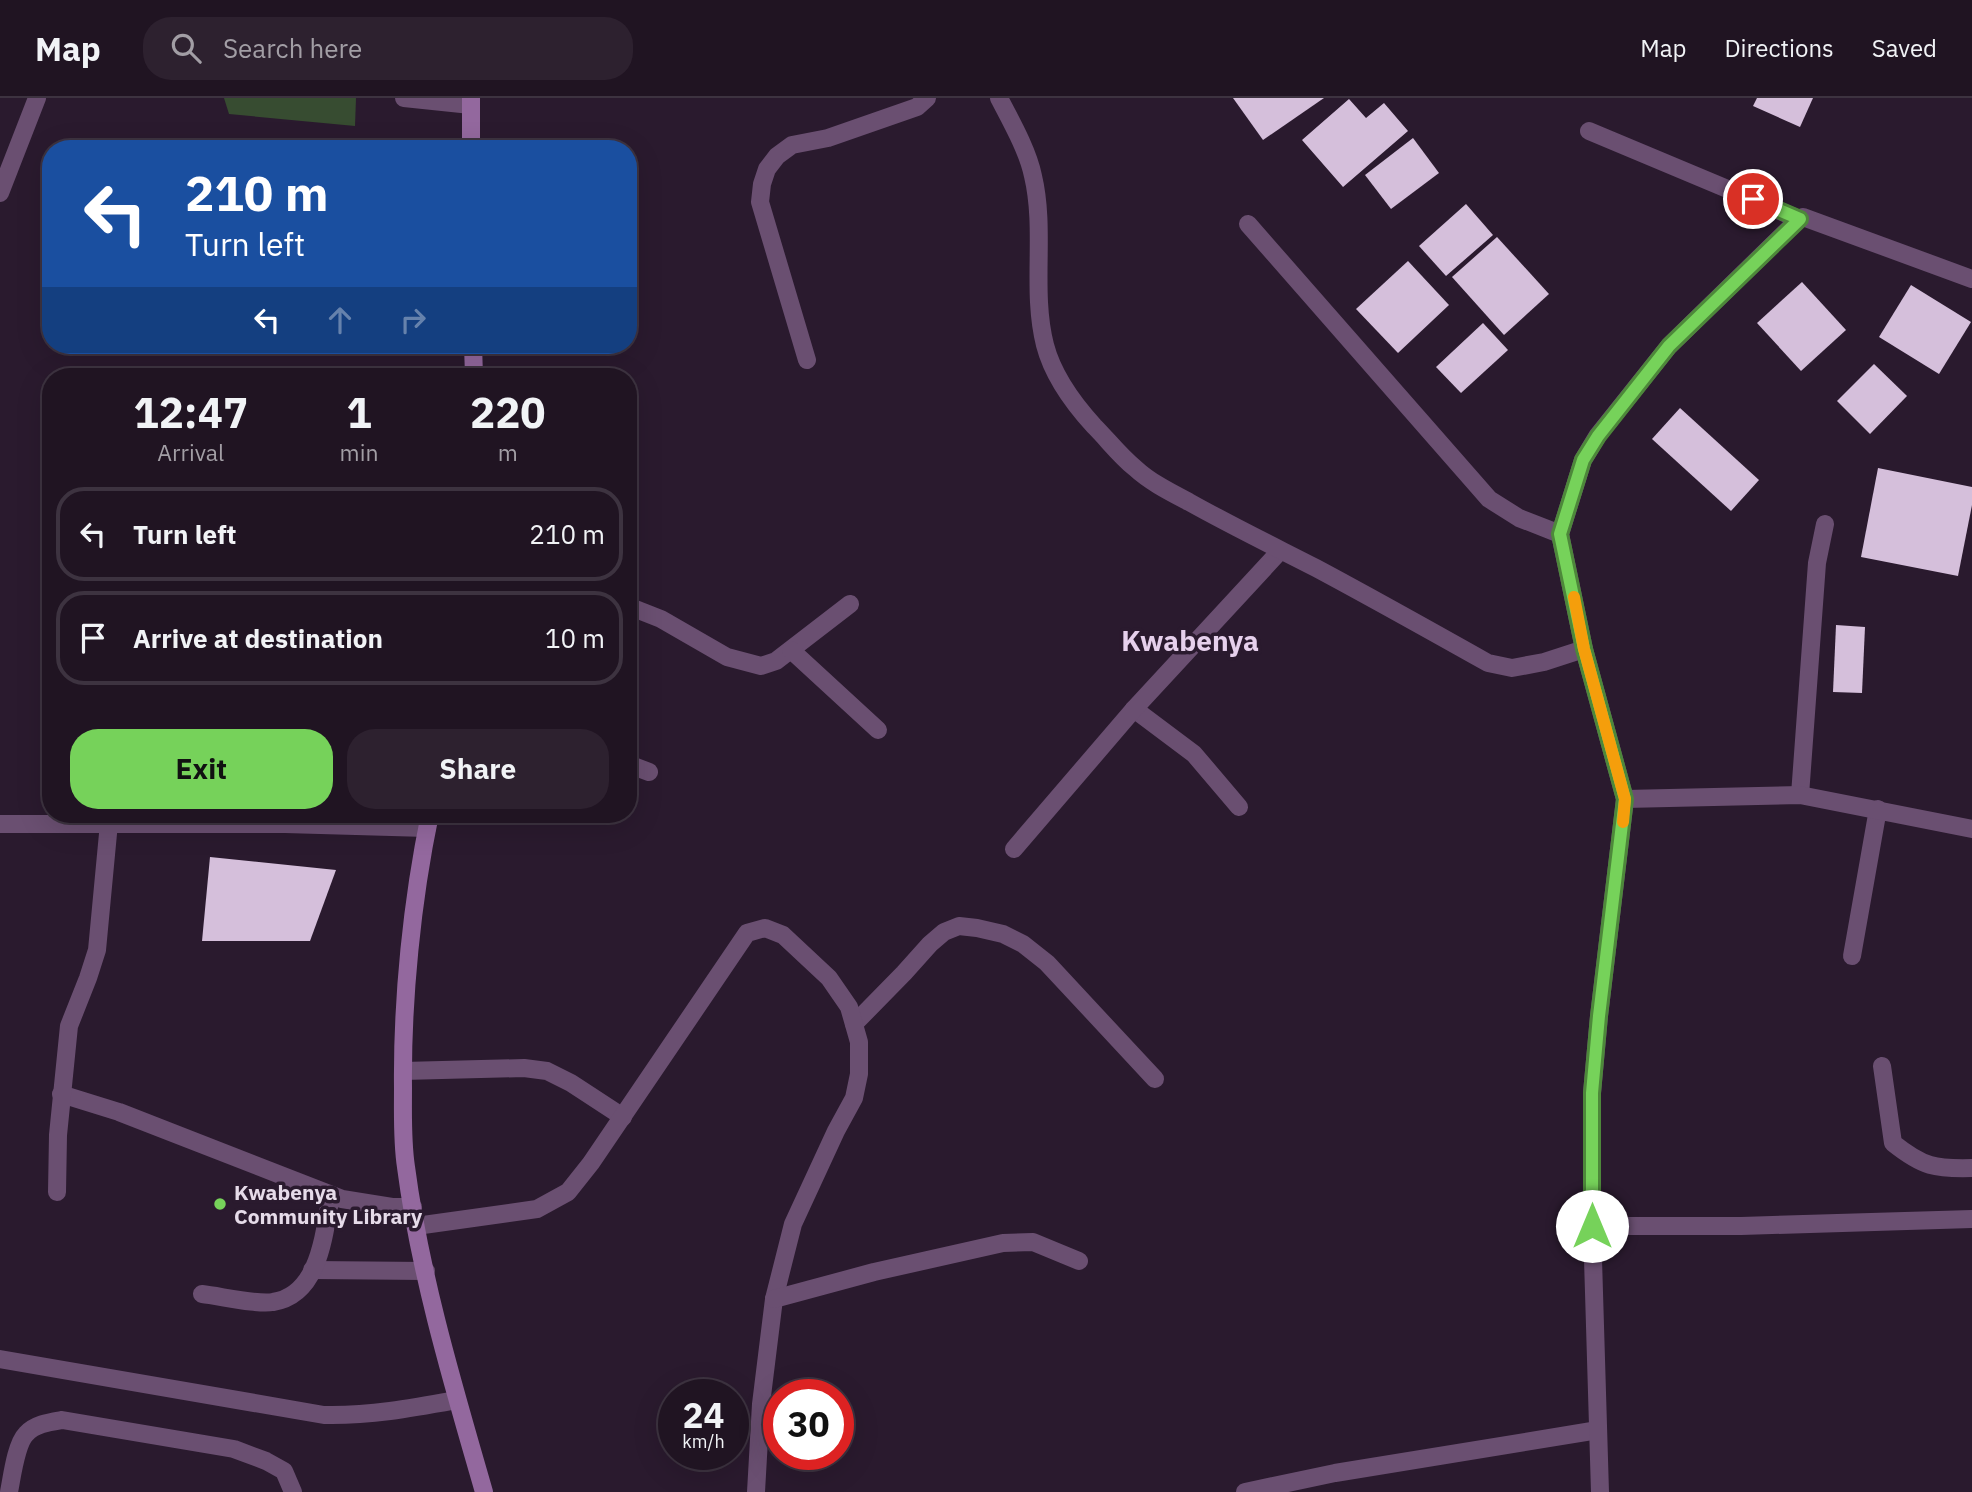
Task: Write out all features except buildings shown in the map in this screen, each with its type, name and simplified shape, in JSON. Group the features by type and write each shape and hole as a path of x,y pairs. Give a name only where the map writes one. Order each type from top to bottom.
{"main road":[{"path":"471,101 471,140"},
{"path":"429,823 412,931 406,1004 403,1071 406,1165 426,1271 457,1400 484,1492"}],"street":[{"path":"0,193 37,98"},
{"path":"404,98 471,101"},
{"path":"807,360 760,202 767,169 777,156 792,145 828,138 917,107 927,98"},
{"path":"999,98 1033,175 1038,210 1038,285 1045,344 1055,373 1080,409 1135,469 1152,481 1488,663 1512,668 1544,662 1584,649"},
{"path":"1589,131 1800,219 1802,217 1972,279"},
{"path":"1600,1492 1592,1226 1592,1093 1625,799 1584,649 1560,534 1583,460 1598,436 1669,346 1800,219"},
{"path":"1248,224 1489,499 1519,518 1560,534"},
{"path":"1800,795 1816,563 1825,524"},
{"path":"1014,849 1134,709 1280,551"},
{"path":"637,610 661,619 727,657 761,666 776,661 850,604"},
{"path":"790,650 878,730"},
{"path":"1134,709 1194,754 1239,807"},
{"path":"637,767 649,772"},
{"path":"1625,799 1800,795 1972,829"},
{"path":"1852,956 1878,809"},
{"path":"57,1192 58,1135 69,1026 97,950 108,823"},
{"path":"0,824 333,823"},
{"path":"854,1024 944,932 959,926 977,928 1003,934 1023,944 1047,963 1155,1079"},
{"path":"416,1226 537,1209 568,1192 623,1117 747,933 765,928 783,934 829,978 849,1007 859,1042 859,1074 854,1098 793,1224 774,1299 761,1404 756,1492"},
{"path":"1882,1066 1893,1143 1913,1159 1942,1169 1972,1168"},
{"path":"403,1071 524,1068 547,1071 571,1083 623,1117"},
{"path":"61,1094 119,1112 342,1199 392,1207 413,1207"},
{"path":"202,1294 271,1303 292,1298 304,1286 321,1250 331,1195"},
{"path":"1592,1226 1741,1226 1972,1219"},
{"path":"774,1299 874,1272 1003,1243 1033,1242 1079,1261"},
{"path":"312,1270 426,1271"},
{"path":"0,1359 324,1415 356,1416 457,1400"},
{"path":"9,1492 21,1443 27,1433 46,1423 62,1420 234,1449 284,1471 293,1492"},
{"path":"1245,1492 1335,1474 1598,1430"}],"green space":[{"path":"224,98 356,98 355,126 229,114"}],"slow traffic":[{"path":"1574,597 1584,649 1625,799 1623,822"}],"place":[{"name":"Kwabenya Community Library","path":"220,1204"}],"district":[{"name":"Kwabenya","path":"1190,640"}],"route":[{"path":"1592,1226 1592,1093 1625,799 1584,649 1560,534 1583,460 1598,436 1669,346 1800,219 1753,199"}]}
